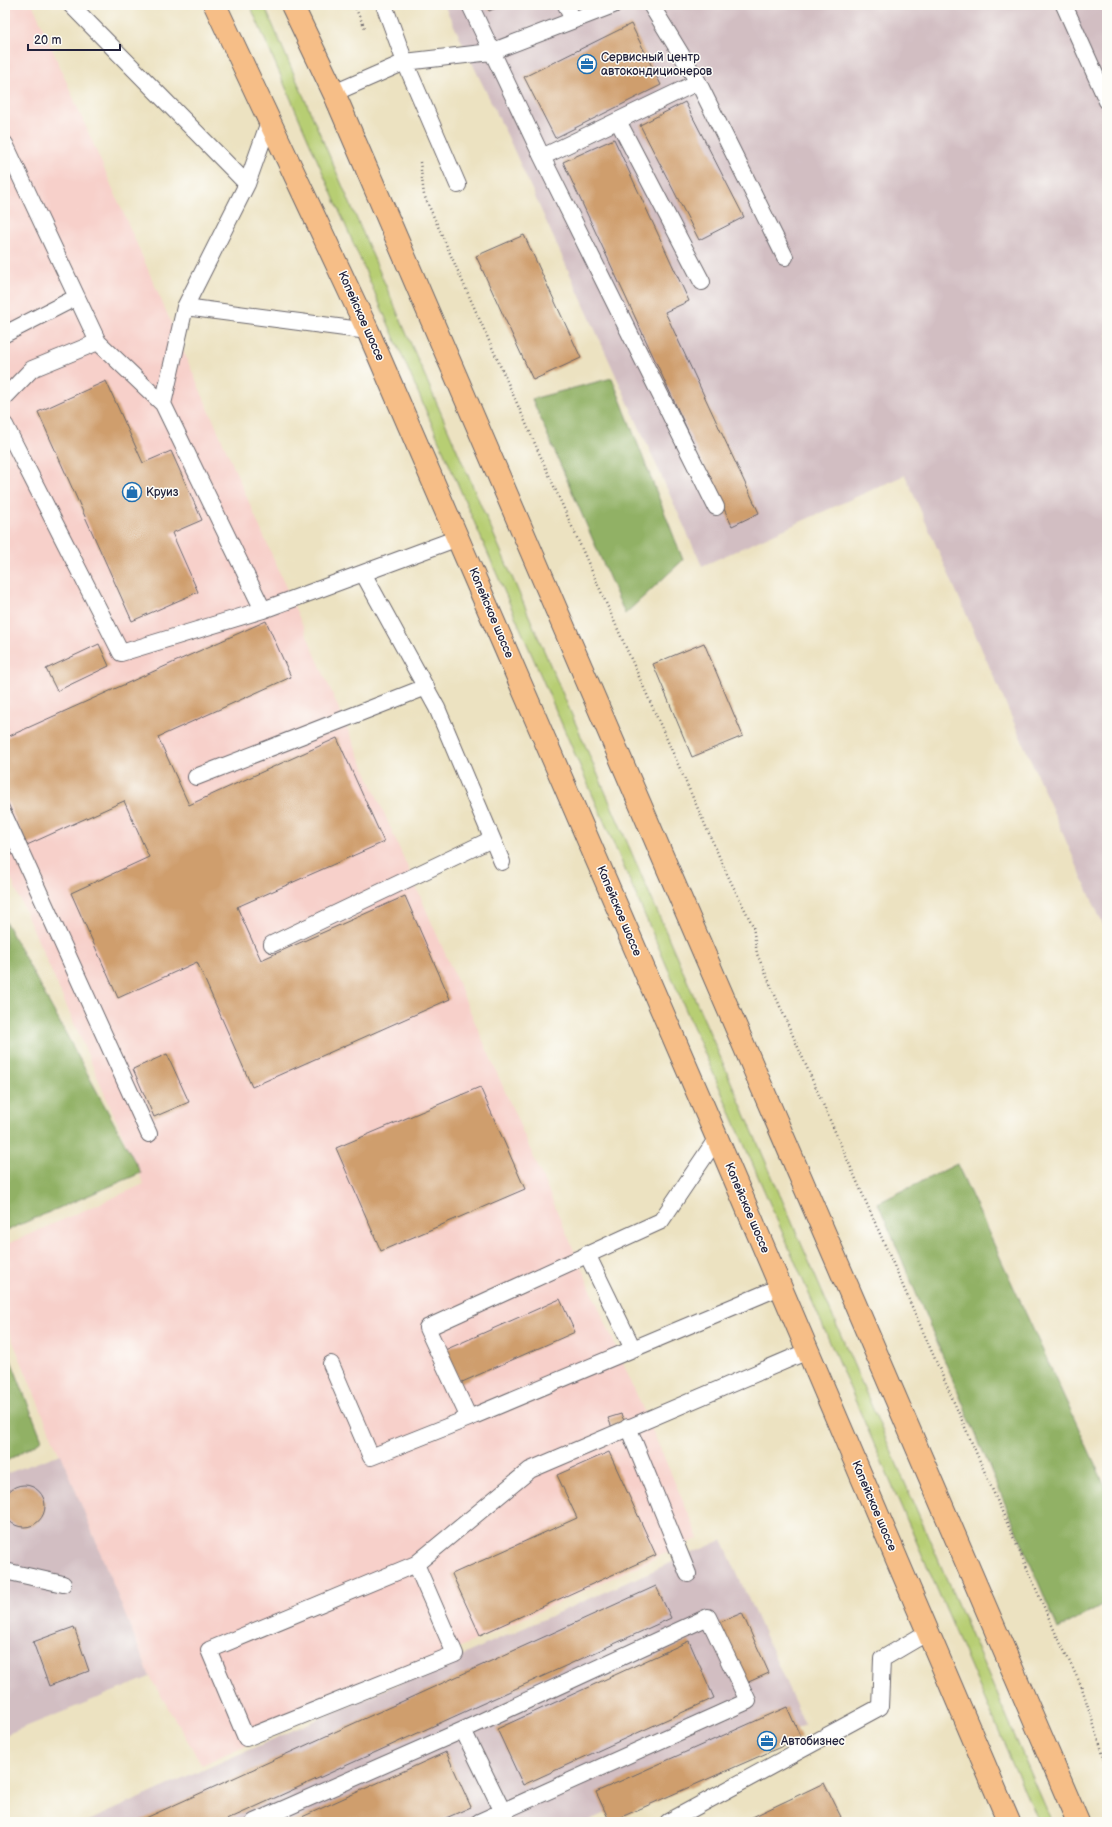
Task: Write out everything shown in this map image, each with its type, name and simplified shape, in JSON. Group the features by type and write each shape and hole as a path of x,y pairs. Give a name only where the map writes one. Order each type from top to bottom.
{"main road":[{"name":"Копейское шоссе","path":"215,5 270,119 368,331 717,1138 1009,1822"},
{"path":"292,5 334,93 1078,1822"}],"lane":[{"path":"72,5 247,184"},
{"path":"384,5 405,62 458,185"},
{"path":"470,5 491,52 716,507"},
{"path":"566,5 573,20"},
{"path":"334,93 405,62 491,52 613,5"},
{"path":"651,5 698,82 785,257"},
{"path":"1064,5 1107,101"},
{"path":"542,156 698,82"},
{"path":"163,404 185,307 247,184 270,119"},
{"path":"618,121 702,282"},
{"path":"5,144 98,342 163,404 262,610"},
{"path":"5,334 77,297"},
{"path":"185,307 368,331"},
{"path":"5,398 32,369 98,342"},
{"path":"5,425 121,653 262,610 458,538"},
{"path":"363,573 437,708 502,862"},
{"path":"196,777 426,687"},
{"path":"5,817 149,1134"},
{"path":"272,944 492,839"},
{"path":"469,1418 427,1328 661,1220 717,1138"},
{"path":"587,1254 634,1349"},
{"path":"331,1364 371,1457 469,1418 780,1287"},
{"path":"416,1564 455,1654 246,1738 209,1650 416,1564 530,1470 808,1351"},
{"path":"628,1427 688,1574"},
{"path":"5,1571 63,1584"},
{"path":"254,1822 463,1730 708,1617 748,1702 479,1822"},
{"path":"668,1822 880,1706 882,1659 928,1632"},
{"path":"463,1730 503,1812"}],"path":[{"path":"354,5 366,32"},
{"path":"417,156 420,162 424,195 727,874 753,926 757,954 1055,1632 1081,1685 1107,1766"}],"shaded area":[{"path":"5,5 33,5 699,1538 202,1765 150,1677 5,1322 5,1245 144,1184 5,865"},
{"path":"444,5 1107,5 1107,934 905,475 702,566 508,137"},
{"path":"61,1454 150,1677 5,1735 5,1474"},
{"path":"722,1540 805,1725 585,1822 86,1822"}],"green space":[{"path":"250,5 264,5 1052,1822 1038,1822"},
{"path":"612,378 683,560 625,614 532,399"},
{"path":"5,921 141,1173 5,1231"},
{"path":"957,1164 1107,1490 1107,1602 1058,1629 878,1203"},
{"path":"5,1345 42,1440 5,1462"}],"building":[{"path":"487,5 503,5 489,11"},
{"path":"631,24 661,85 555,138 524,77"},
{"path":"685,102 744,217 699,240 640,125"},
{"path":"614,139 689,301 665,312 759,513 732,526 563,162"},
{"path":"524,235 581,358 533,380 476,256"},
{"name":"Круиз","path":"106,381 143,463 171,451 202,520 172,533 198,592 132,621 38,412"},
{"path":"266,621 291,677 158,737 189,805 337,738 384,842 237,907 261,960 405,896 450,999 252,1087 197,962 118,998 71,893 149,857 124,801 27,845 5,797 5,738"},
{"path":"704,643 743,736 692,757 653,664"},
{"path":"99,644 109,666 57,691 46,669"},
{"path":"167,1054 189,1102 154,1117 133,1069"},
{"path":"480,1087 525,1189 381,1251 336,1148"},
{"path":"560,1299 575,1332 460,1383 445,1350"},
{"path":"621,1414 626,1425 613,1430 608,1418"},
{"path":"609,1452 656,1555 480,1635 452,1574 577,1518 557,1475"},
{"path":"20,1485 28,1485 36,1488 42,1494 45,1506 42,1518 36,1524 28,1527 20,1527 12,1524 6,1518 3,1510 3,1502 6,1494 12,1488"},
{"path":"656,1586 671,1618 222,1822 137,1822"},
{"path":"742,1613 769,1673 744,1684 718,1623"},
{"path":"74,1627 89,1671 49,1686 33,1642"},
{"path":"689,1641 714,1698 523,1785 497,1729"},
{"path":"787,1707 801,1738 610,1822 596,1792"},
{"path":"446,1752 471,1807 437,1822 291,1822"},
{"path":"824,1783 841,1817 832,1822 742,1822"}],"place":[{"name":"Сервисный центр автокондиционеров","path":"587,64"},
{"name":"Круиз","path":"132,492"},
{"name":"Автобизнес","path":"767,1741"}]}
